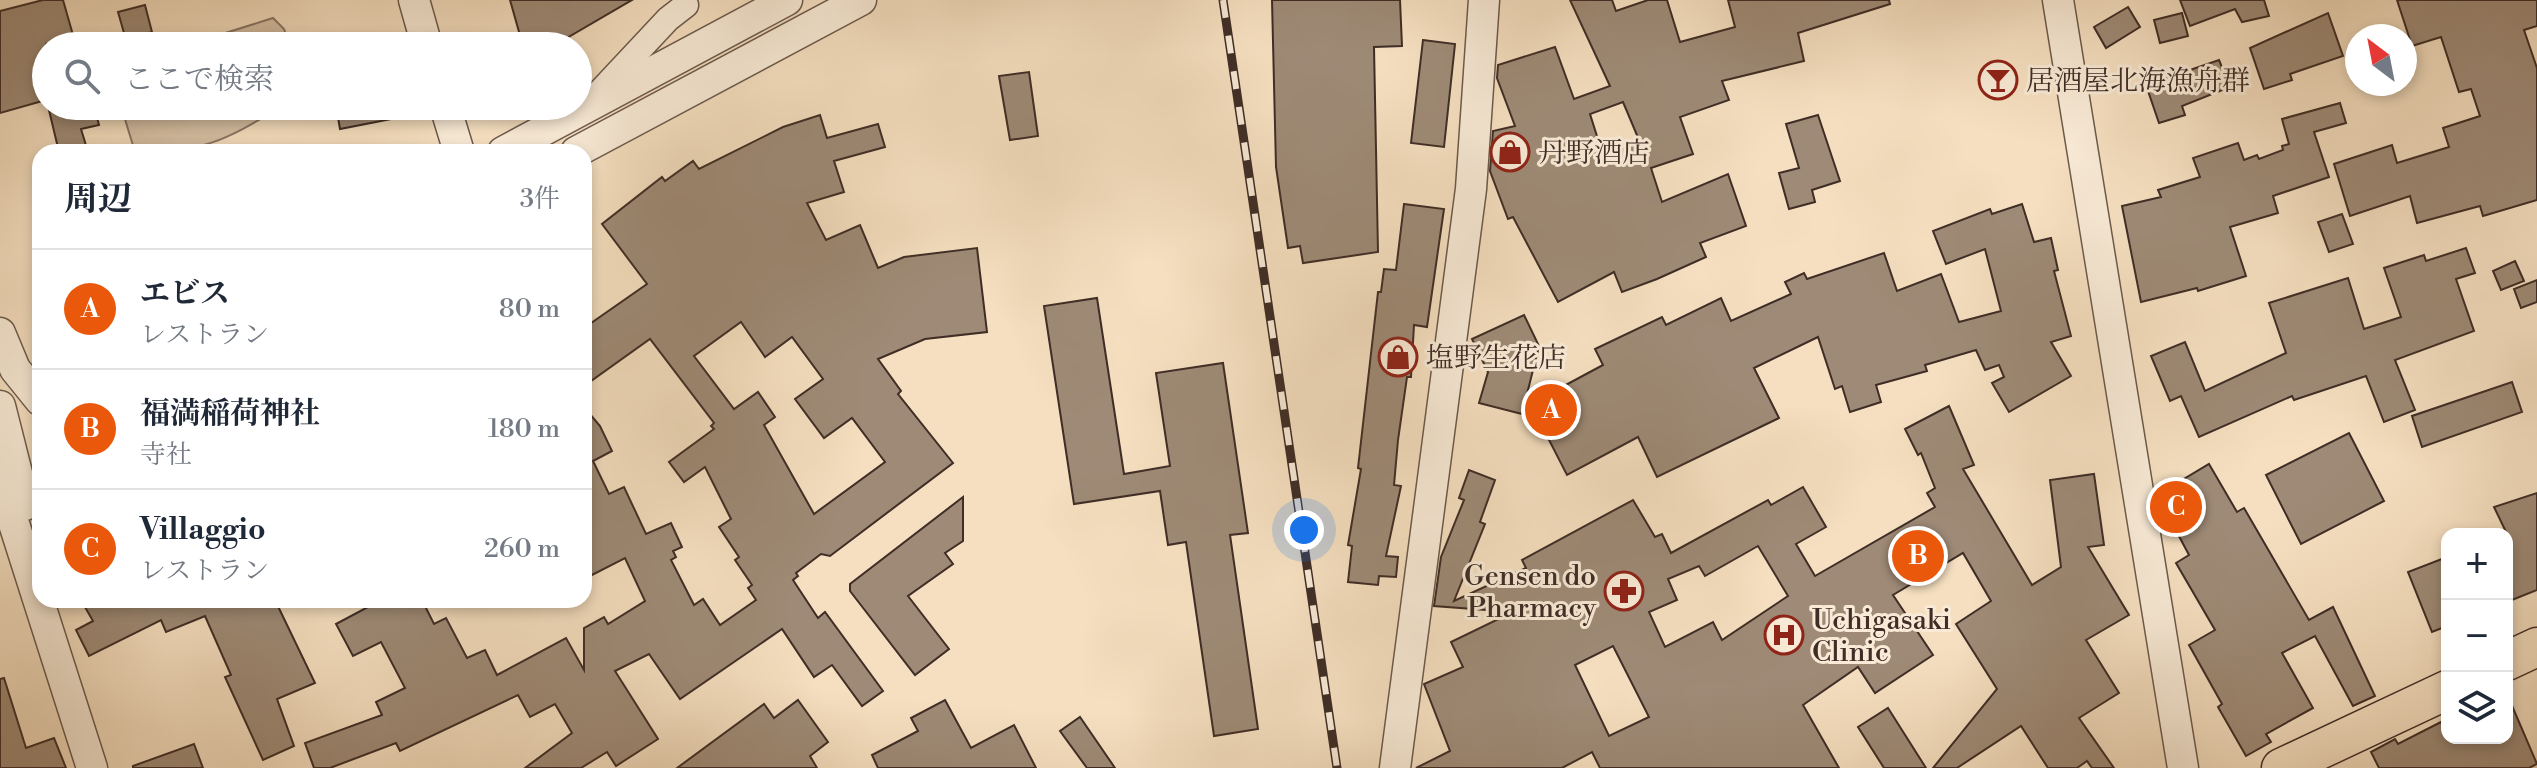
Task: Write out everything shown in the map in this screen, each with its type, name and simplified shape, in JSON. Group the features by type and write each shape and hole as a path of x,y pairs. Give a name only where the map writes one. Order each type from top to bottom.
{"main road":[{"path":"2513,658 2537,647"},
{"path":"2281,768 2441,693"}],"street":[{"path":"414,0 423,32"},
{"path":"592,102 787,0"},
{"path":"591,144 861,0"},
{"path":"1395,768 1471,189 1484,0"},
{"path":"2058,0 2183,768"},
{"path":"592,101 668,19 686,5 681,21 684,32 690,39 703,42"},
{"path":"449,120 457,144"},
{"path":"517,144 560,120"},
{"path":"0,333 15,369 32,390"},
{"path":"0,406 25,563 32,584"},
{"path":"0,480 19,512"},
{"path":"40,608 92,768"}],"shaded area":[{"path":"273,18 285,32 228,32"},
{"path":"125,120 259,120 207,144 133,144"}],"building":[{"path":"43,0 63,0 72,32 32,32 32,104 0,113 0,11"},
{"path":"510,0 632,0 577,32 519,32"},
{"path":"1272,0 1400,0 1402,46 1374,47 1378,252 1303,263 1300,246 1288,248 1276,167"},
{"path":"1570,0 1612,0 1616,11 1648,0 1667,0 1680,42 1735,27 1728,0 1889,0 1890,4 1798,33 1804,61 1722,81 1729,100 1680,117 1693,154 1651,168 1662,202 1728,174 1746,226 1700,243 1706,257 1657,279 1622,292 1614,272 1558,302 1513,217 1508,219 1490,171 1493,131 1515,126 1497,78 1498,65 1555,47 1574,99 1610,86","holes":["1623,102 1639,140 1602,152 1590,114"]},
{"path":"2180,0 2264,0 2269,16 2242,22 2235,9 2190,26"},
{"path":"2397,0 2537,0 2537,26 2524,30 2537,68 2537,200 2483,216 2480,206 2417,223 2410,196 2350,216 2334,164 2392,145 2397,163 2449,147 2443,128 2480,116 2471,89 2459,92 2441,37 2417,44 2417,24 2405,24"},
{"path":"145,5 152,32 124,32 118,12"},
{"path":"2128,7 2140,27 2106,48 2094,27"},
{"path":"2182,13 2188,36 2160,43 2154,20"},
{"path":"2328,13 2343,56 2290,74 2292,80 2264,89 2250,48"},
{"path":"1423,40 1455,44 1444,147 1411,143"},
{"path":"2219,60 2230,87 2182,106 2185,115 2159,123 2146,85"},
{"path":"1029,72 1038,136 1010,140 999,76"},
{"path":"2340,103 2346,123 2314,132 2329,177 2273,196 2278,213 2230,227 2246,276 2198,291 2197,288 2141,302 2122,206 2161,197 2158,190 2200,177 2193,158 2238,143 2244,160 2257,155 2259,159 2283,150 2282,146 2289,144 2282,119"},
{"path":"820,115 827,138 878,124 885,147 834,161 844,192 807,203 826,240 860,225 878,268 904,257 977,248 987,332 925,339 878,359 901,391 898,394 953,463 830,556 821,554 796,573 798,576 793,580 818,618 825,612 883,691 862,706 832,665 814,677 782,629 680,699 649,654 615,671 658,739 616,766 607,752 581,768 525,768 572,733 555,704 530,717 518,695 400,751 396,743 330,768 314,768 305,743 382,715 376,702 405,688 381,642 353,656 336,624 366,608 426,608 434,624 446,618 467,658 485,650 497,675 566,638 584,670 584,628 604,617 608,624 645,601 625,558 592,575 592,416 612,451 593,461 609,494 624,487 646,534 671,523 682,547 673,551 676,557 671,560 694,605 703,599 720,625 756,600 748,588 752,585 735,560 739,557 719,527 731,519 705,467 684,482 669,462 714,429 711,426 714,423 650,339 592,380 592,322 647,284 602,224 662,177 665,181 693,161 699,169 783,127","holes":["741,322 765,357 792,337 823,379 795,399 824,438 852,418 885,462 814,514 764,425 775,417 758,392 734,409 694,356"]},
{"path":"1818,115 1840,181 1812,190 1815,202 1789,209 1779,173 1799,168 1786,124"},
{"path":"51,120 98,120 99,125 81,129 86,144 57,144"},
{"path":"338,120 386,120 340,129"},
{"path":"1404,204 1444,209 1427,327 1414,325 1411,377 1407,377 1398,440 1394,485 1401,486 1386,556 1398,557 1396,577 1379,576 1378,585 1348,582 1352,546 1348,545 1361,469 1358,468 1378,292 1381,292 1384,269 1396,270"},
{"path":"2022,204 2034,242 2051,238 2058,270 2054,271 2071,336 2051,342 2071,376 2009,412 1992,383 2004,377 1999,365 1985,370 1976,350 1925,365 1927,371 1876,385 1881,402 1850,412 1842,386 1835,389 1818,337 1754,368 1779,418 1657,477 1638,437 1567,475 1548,438 1567,427 1549,394 1603,365 1595,349 1662,317 1666,325 1721,298 1731,321 1791,294 1785,282 1804,273 1807,279 1884,253 1897,291 1941,274 1959,322 2001,311 1985,249 1946,264 1933,231 1990,209 1992,214"},
{"path":"2342,214 2353,244 2329,252 2318,222"},
{"path":"2466,248 2475,273 2456,279 2474,331 2395,360 2415,410 2384,422 2366,376 2294,400 2292,396 2199,437 2181,396 2170,401 2151,356 2185,342 2205,391 2286,353 2269,303 2348,278 2364,329 2401,317 2384,268 2424,255 2426,261"},
{"path":"2515,261 2524,281 2501,290 2493,271"},
{"path":"2537,280 2537,302 2521,308 2514,289"},
{"path":"1097,298 1124,474 1170,466 1156,373 1223,363 1248,533 1230,535 1258,729 1214,736 1186,542 1168,545 1160,491 1074,504 1044,306"},
{"path":"1524,315 1539,346 1522,414 1479,403 1488,372 1472,339"},
{"path":"2512,382 2522,412 2422,447 2412,416"},
{"path":"1949,406 1974,465 1963,469 2032,585 2061,567 2050,480 2094,474 2104,545 2088,547 2129,615 2086,640 2119,693 2079,718 2114,768 2092,768 2087,761 2077,768 2048,768 2021,726 1957,768 1933,768 1997,689 1956,624 1991,601 1963,553 1893,595 1933,655 1875,693 1858,667 1803,705 1839,768 1600,768 1592,752 1562,768 1416,768 1450,751 1424,684 1463,667 1451,642 1513,612 1434,606 1441,557 1464,500 1459,498 1469,470 1495,480 1480,522 1485,524 1454,601 1526,568 1522,560 1633,500 1655,537 1662,534 1671,553 1768,500 1771,505 1803,487 1826,527 1796,544 1815,576 1935,507 1927,493 1935,488 1921,453 1918,455 1905,429","holes":["1758,546 1788,596 1722,640 1713,622 1665,647 1649,612 1677,600 1668,579 1699,566 1705,576","1613,646 1649,717 1609,736 1575,665"]},
{"path":"2349,433 2384,501 2301,544 2266,475"},
{"path":"2209,464 2237,512 2244,508 2309,620 2333,607 2375,696 2353,706 2315,636 2282,653 2313,708 2266,734 2271,742 2246,756 2218,707 2222,704 2189,645 2215,630 2176,563 2189,555 2157,495"},
{"path":"2537,493 2537,590 2513,600 2513,528 2504,528 2494,507"},
{"path":"963,497 963,541 945,553 953,564 908,596 949,649 915,675 850,591 850,584"},
{"path":"2441,559 2441,628 2432,632 2408,572"},
{"path":"86,608 279,608 315,683 277,699 294,746 263,760 225,677 231,675 205,616 166,632 161,620 89,656 76,630 93,621"},
{"path":"4,678 26,748 54,738 66,768 0,768 0,679"},
{"path":"798,700 828,742 810,756 817,768 677,768 764,704 774,718"},
{"path":"945,700 971,748 1014,725 1036,768 878,768 872,755 918,731 911,718"},
{"path":"1888,708 1926,768 1884,768 1858,727"},
{"path":"2513,708 2537,764 2529,768 2379,768 2371,752 2395,739 2398,744 2441,722 2441,744 2513,744"},
{"path":"1080,717 1115,768 1087,768 1060,731"},
{"path":"194,744 203,768 133,768 133,766"}],"railway":[{"path":"1223,0 1337,768"}],"place":[{"name":"居酒屋北海漁舟群","path":"1998,80"},
{"name":"丹野酒店","path":"1510,152"},
{"name":"塩野生花店","path":"1398,357"},
{"name":"エビス","path":"1551,410"},
{"name":"Villaggio","path":"2176,507"},
{"name":"福満稲荷神社","path":"1918,556"},
{"name":"Gensen do Pharmacy","path":"1624,591"},
{"name":"Uchigasaki Clinic","path":"1784,635"}]}
